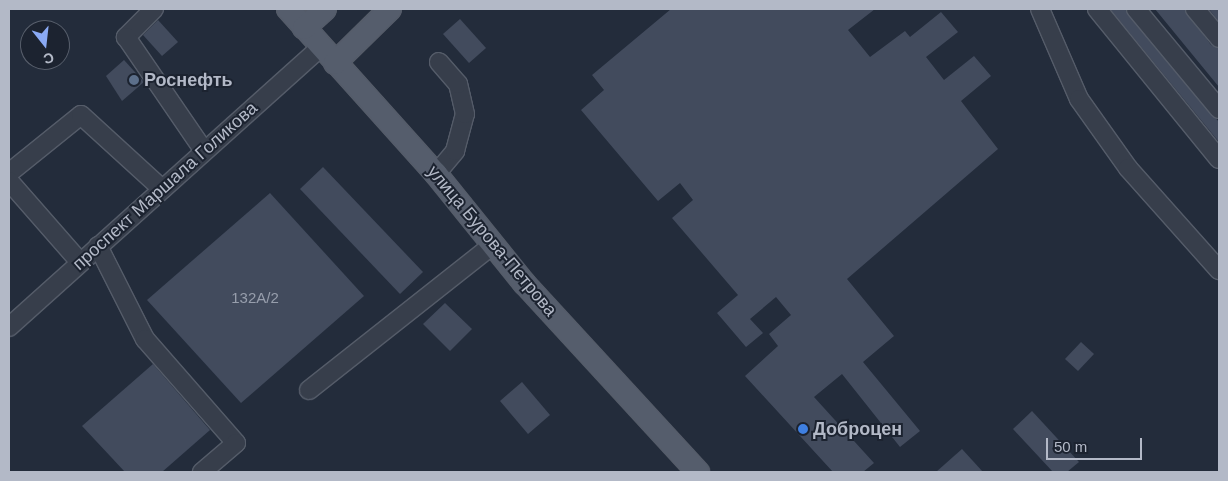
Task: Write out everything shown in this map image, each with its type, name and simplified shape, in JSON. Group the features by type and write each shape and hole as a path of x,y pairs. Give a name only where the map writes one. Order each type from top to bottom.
{"main road":[{"name":"улица Бурова-Петрова","path":"288,9 436,174 524,283 698,472"},
{"path":"304,28 325,9"},
{"name":"проспект Маршала Голикова","path":"328,55 390,9"}],"street":[{"path":"154,9 126,36 204,151"},
{"path":"1040,9 1079,99 1128,168 1219,270"},
{"path":"1097,9 1219,159"},
{"path":"1136,9 1219,109"},
{"path":"1195,9 1219,38"},
{"name":"проспект Маршала Голикова","path":"9,327 204,151 328,55"},
{"path":"436,174 455,150 465,114 458,84 439,62"},
{"path":"9,173 81,115 162,189"},
{"path":"9,181 80,262"},
{"path":"309,390 494,244"},
{"path":"98,246 145,339 236,443 202,472"}],"building":[{"path":"671,9 875,9 848,30 870,57 905,31 910,37 941,12 958,32 926,57 944,80 974,56 991,76 961,101 998,149 847,279 894,336 863,362 920,431 900,447 842,374 814,397 874,463 863,472 833,472 745,376 778,346 769,334 791,315 776,297 750,319 763,333 746,347 717,313 738,295 672,218 693,200 680,183 658,201 581,110 604,90 592,75"},
{"path":"1110,9 1125,9 1219,122 1219,142"},
{"path":"1155,9 1185,9 1211,45 1219,48 1219,87"},
{"path":"1209,9 1219,9 1219,22"},
{"path":"460,19 486,48 469,63 443,34"},
{"path":"158,20 178,42 162,56 143,35"},
{"path":"124,60 144,82 122,101 106,76"},
{"path":"323,167 423,272 400,294 300,189"},
{"path":"270,193 364,296 241,403 147,300"},
{"path":"445,303 472,329 450,351 423,324"},
{"path":"1081,342 1094,354 1078,371 1065,359"},
{"path":"153,364 210,430 162,472 125,472 82,426"},
{"path":"522,382 550,415 528,434 500,401"},
{"path":"1032,411 1079,462 1067,472 1053,472 1013,429"},
{"path":"962,449 983,472 936,472"}],"place":[{"name":"Роснефть","path":"134,80"},
{"name":"Доброцен","path":"803,429"}]}
